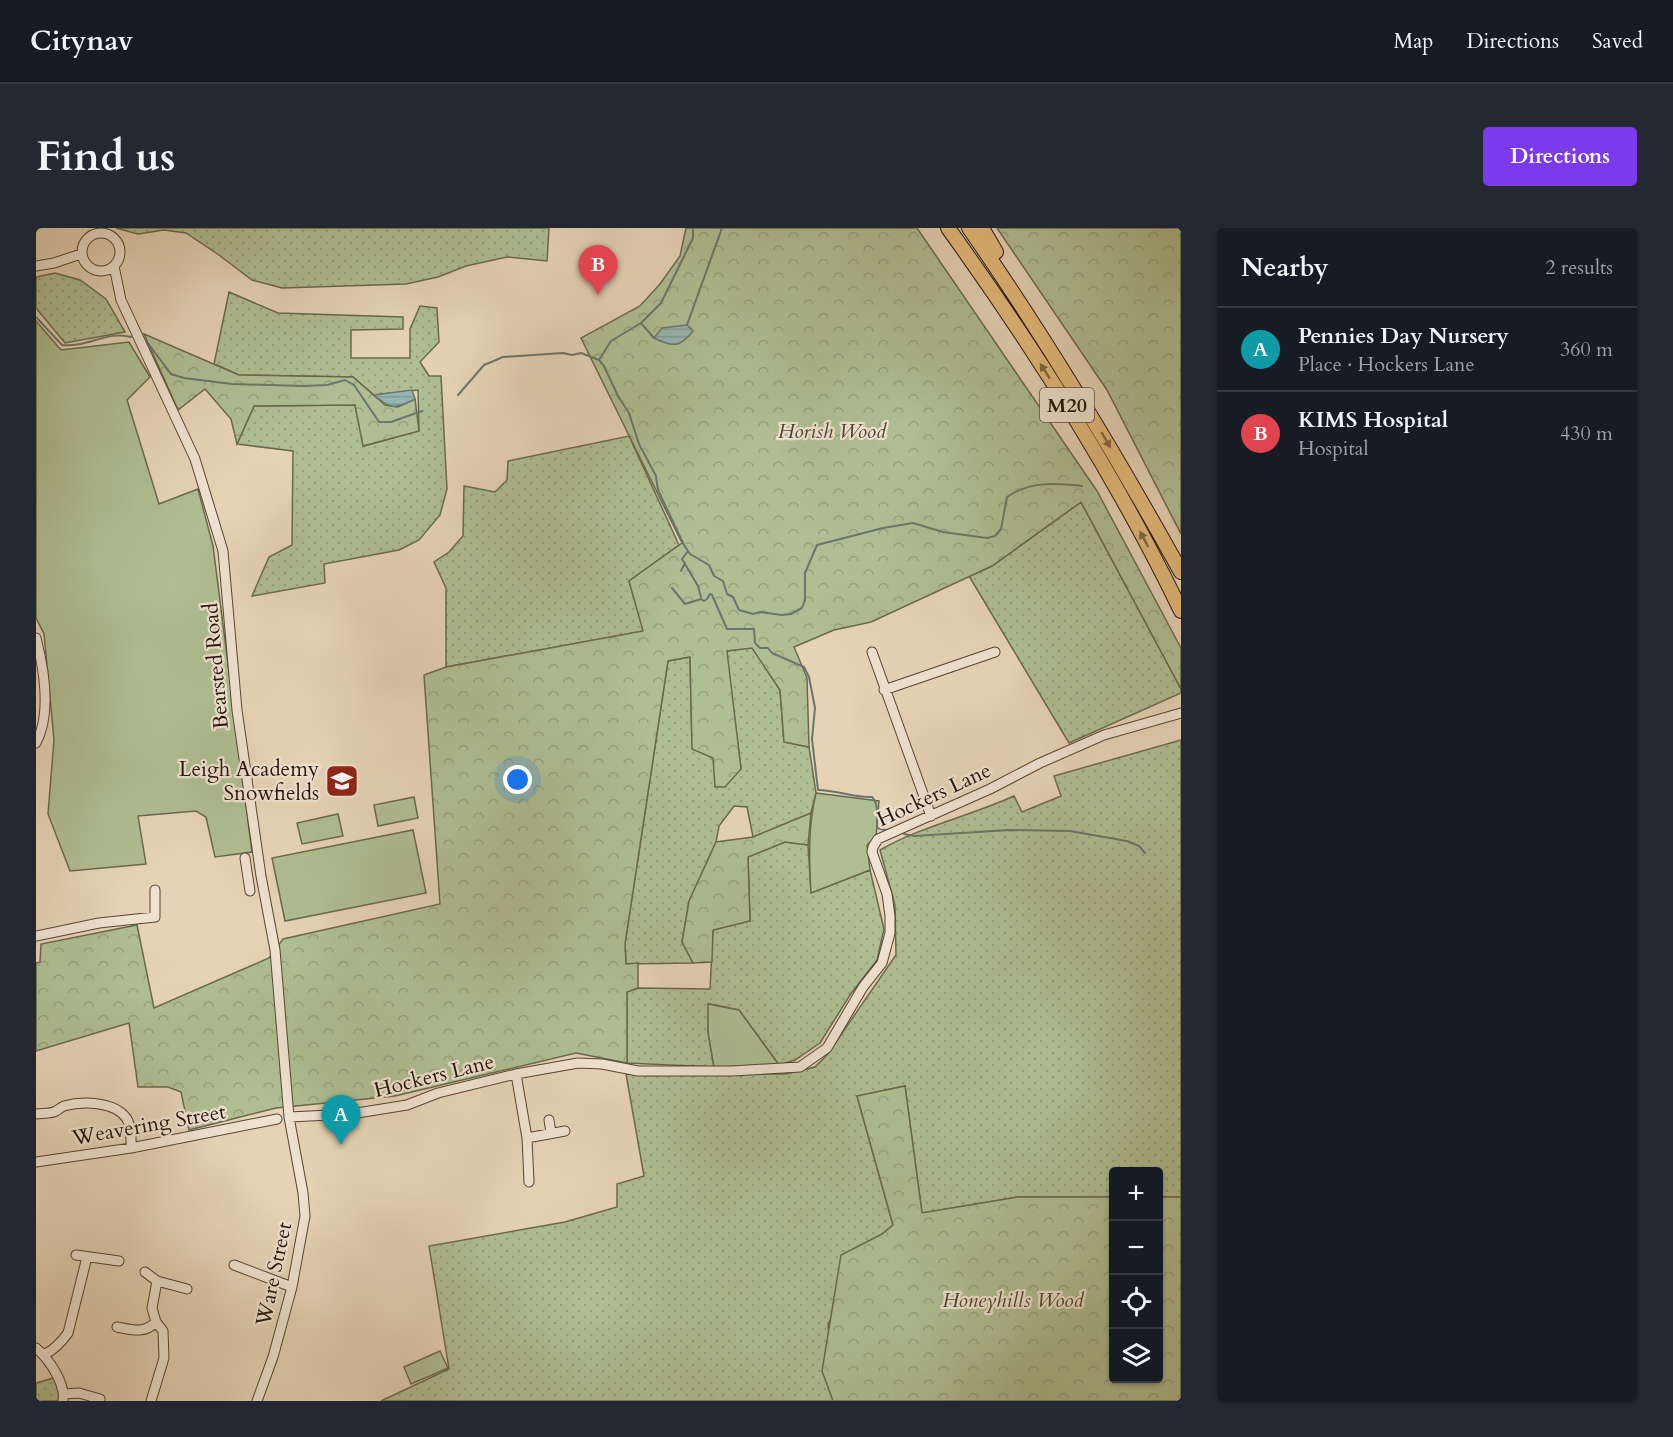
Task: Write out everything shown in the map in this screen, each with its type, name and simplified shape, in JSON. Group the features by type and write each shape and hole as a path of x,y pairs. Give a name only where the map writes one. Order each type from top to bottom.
{"highway":[{"name":"M20","path":"942,228 963,249"},
{"name":"M20","path":"948,228 1005,309 1066,403 1137,525 1181,611"},
{"name":"M20","path":"969,228 1020,301 1080,394 1181,572"},
{"name":"M20","path":"982,228 1020,301"}],"street":[{"path":"99,230 110,234 118,242 120,255 114,266 104,271 91,269 86,265 81,254 86,239 99,230"},
{"path":"36,267 81,254"},
{"name":"Bearsted Road","path":"114,266 121,300 195,459 223,551 237,705 261,876 275,950 289,1117"},
{"path":"36,638 44,668 45,697 42,733 36,743"},
{"path":"872,652 931,816"},
{"path":"884,690 995,652"},
{"name":"Hockers Lane","path":"289,1117 351,1114 407,1105 438,1093 516,1074 578,1063 602,1064 638,1071 732,1071 800,1067 827,1048 863,987 882,963 890,933 890,916 887,894 876,864 873,847 879,839 1104,735 1181,713"},
{"path":"245,858 250,891"},
{"path":"249,879 261,876"},
{"path":"36,936 99,923 158,920 155,890"},
{"name":"Hockers Lane","path":"516,1074 527,1138 529,1182"},
{"path":"36,1114 72,1105 109,1106 120,1112 127,1120 131,1148"},
{"name":"Ware Street","path":"257,1401 273,1357 292,1287 305,1216 289,1117"},
{"name":"Weavering Street","path":"36,1162 131,1148 270,1118"},
{"path":"549,1120 551,1133"},
{"path":"527,1138 565,1131"},
{"path":"76,1255 118,1261"},
{"path":"87,1257 68,1332 61,1343 40,1352 57,1377 64,1398 79,1394 100,1399"},
{"path":"234,1265 292,1287"},
{"path":"145,1272 157,1281 187,1288"},
{"path":"151,1401 164,1358 163,1331 156,1322 152,1308 157,1281"},
{"path":"117,1327 141,1331 156,1322"}],"green space":[{"path":"116,228 549,228 547,261 507,257 466,266 438,277 406,284 282,288 252,280 186,233 164,230 138,234"},
{"name":"Horish Wood","path":"686,228 917,228 1097,491 1181,648 1181,689 1081,502 992,566 871,622 834,630 794,647 807,678 809,747 784,742 780,690 752,648 727,651 741,769 725,787 715,787 713,758 692,749 690,657 668,661 625,944 626,964 638,963 638,988 627,992 627,1063 576,1053 395,1096 276,1108 189,1130 181,1092 168,1087 138,1087 129,1023 36,1051 36,963 40,962 41,944 137,925 154,1008 269,958 283,939 440,904 424,675 446,667 643,631 629,581 682,543 581,338 640,306 660,284 680,256"},
{"path":"997,228 1181,228 1181,534 1107,390"},
{"path":"55,273 80,280 106,299 125,332 65,343 36,308 36,277"},
{"path":"229,292 278,313 403,317 403,329 351,330 351,358 410,358 410,329 420,306 437,308 439,342 420,362 429,376 441,376 447,489 440,515 419,540 399,550 324,564 325,583 252,596 269,557 292,545 293,451 237,444 254,406 355,405 364,446 419,431 418,390 374,395 353,377 239,375 214,364"},
{"path":"36,321 61,350 129,342 150,377 127,400 159,504 198,489 213,546 252,852 215,857 206,817 196,811 138,816 146,864 70,871 48,814 54,740 44,634 36,618"},
{"path":"144,334 239,375 353,377 385,405 398,407 415,399 419,431 363,446 355,405 254,406 237,444 231,419 205,389 178,410"},
{"path":"629,436 679,545 629,581 644,631 446,667 446,588 434,562 449,552 463,536 464,486 495,492 507,480 508,461"},
{"path":"1081,502 1181,689 1181,693 1069,743 969,576 992,566"},
{"path":"752,647 780,690 784,742 809,747 816,793 811,813 753,837 747,807 734,806 719,826 716,842 689,902 682,942 693,963 626,964 625,944 668,661 690,657 692,748 714,758 715,786 741,769 726,651"},
{"path":"1181,740 1181,1197 1163,1197 1163,1167 1109,1167 1109,1197 1018,1197 922,1213 905,1086 857,1096 893,1225 882,1234 828,1324 834,1401 381,1401 449,1369 429,1246 565,1222 617,1207 617,1184 644,1176 626,1074 786,1074 815,1067 827,1055 896,955 895,905 880,850 912,834 1014,796 1022,812 1061,796 1054,776"},
{"path":"816,793 879,801 876,837 867,845 870,870 811,893 810,843"},
{"path":"414,797 418,818 378,826 374,805"},
{"path":"811,813 808,845 785,842 748,857 750,921 713,930 712,962 693,963 682,942 689,901 716,842 753,837"},
{"path":"338,814 343,836 302,844 297,823"},
{"path":"413,830 426,893 285,921 272,858"},
{"path":"785,842 808,845 811,893 870,870 884,929 877,960 850,995 820,1043 795,1060 779,1065 739,1010 709,1004 708,1032 714,1067 627,1063 627,992 638,988 710,989 713,930 750,921 748,857"},
{"path":"708,1004 739,1010 779,1065 714,1067 708,1032"},
{"name":"Honeyhills Wood","path":"905,1086 922,1213 1018,1197 1109,1197 1109,1383 1163,1383 1163,1197 1181,1197 1181,1401 833,1401 822,1371 841,1255 882,1234 893,1225 857,1096"},
{"path":"440,1351 448,1368 411,1384 404,1367"},
{"path":"57,1377 63,1401 36,1401 36,1383"}],"water":[{"path":"687,325 693,331 680,343 671,344 654,338 662,328"},
{"path":"412,390 415,399 398,406 389,405 374,395"}],"waterway":[{"path":"599,360 611,341 641,323 661,303 693,238 693,228"},
{"path":"687,325 722,228"},
{"path":"36,317 62,345 80,344 114,336 131,337"},
{"path":"641,323 654,338"},
{"path":"147,342 171,374 184,378 232,384 303,386 327,385 345,380 354,385 379,422 391,422 422,411"},
{"path":"458,395 484,365 503,357 581,353 599,360 629,413 639,444 656,476 658,490 684,545 690,554 709,565 714,576 723,581 727,594 733,597 739,610 753,614 760,612 791,614 802,608 805,600 805,573 817,545 883,528 913,523 943,532 987,538 995,536 1001,529 1007,497 1016,492 1043,484 1082,486"},
{"path":"688,551 682,559 698,586 701,597"},
{"path":"681,571 685,563"},
{"path":"672,588 685,604 701,599 704,601 710,594 712,595 727,629 754,629 755,643 760,648 768,648 772,653 804,667 809,677 815,708 812,739 818,790 872,797 877,807 877,828 885,830"},
{"path":"904,834 915,836 1009,830 1070,831 1127,841 1139,846 1145,853"}],"place":[{"name":"KIMS Hospital","path":"598,295"},
{"name":"Leigh Academy Snowfields","path":"342,781"},
{"name":"Pennies Day Nursery","path":"341,1145"}]}
